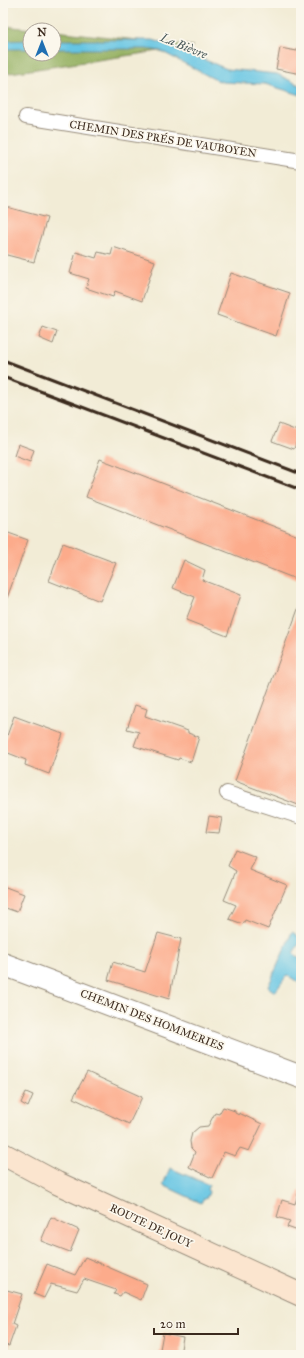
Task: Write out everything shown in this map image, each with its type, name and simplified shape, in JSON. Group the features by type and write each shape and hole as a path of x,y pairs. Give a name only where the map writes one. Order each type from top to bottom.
{"main road":[{"name":"ROUTE DE JOUY","path":"3,1154 57,1182 301,1295"}],"street":[{"name":"CHEMIN DES HOMMERIES","path":"3,964 301,1077"}],"lane":[{"name":"CHEMIN DES PRÉS DE VAUBOYEN","path":"26,117 301,161"},
{"path":"227,793 301,817"}],"green space":[{"path":"3,26 22,28 22,62 62,62 62,32 193,46 3,74"}],"water":[{"path":"22,40 22,49 3,49 3,41"},
{"path":"62,40 153,40 227,69 277,74 301,86 301,95 265,84 222,82 161,51 146,49 62,49"},
{"path":"292,932 301,938 301,941 293,953 301,959 301,984 287,975 275,992 268,987"},
{"path":"170,1168 209,1185 207,1189 209,1192 207,1197 203,1199 201,1203 163,1185"}],"building":[{"path":"298,44 301,44 301,74 276,69 280,48 297,51"},
{"path":"3,206 47,218 34,262 3,254"},
{"path":"113,247 155,261 142,301 115,291 113,297 86,288 89,279 70,273 76,252 96,258 98,252 111,255"},
{"path":"231,273 290,293 276,336 217,315"},
{"path":"43,327 57,332 53,344 39,338"},
{"path":"279,424 300,432 294,449 272,441"},
{"path":"18,444 34,450 30,462 14,456"},
{"path":"100,459 301,537 301,581 86,497"},
{"path":"3,531 28,540 7,598 3,597"},
{"path":"63,543 116,563 100,601 49,581"},
{"path":"184,560 205,570 202,580 241,595 227,636 186,620 195,597 173,588"},
{"path":"301,601 301,806 235,781"},
{"path":"135,705 147,709 145,716 188,731 188,733 199,737 191,762 179,758 178,760 134,746 139,732 127,729"},
{"path":"14,716 63,734 49,774 25,765 26,760 3,751"},
{"path":"209,816 222,818 219,833 206,832"},
{"path":"235,849 256,857 250,870 287,885 268,929 245,920 243,924 229,919 236,905 224,900 236,871 228,866"},
{"path":"3,886 24,894 17,912 3,907"},
{"path":"158,933 181,939 169,999 108,980 113,962 145,972"},
{"path":"87,1072 142,1097 129,1124 73,1098"},
{"path":"26,1092 33,1095 28,1107 21,1103"},
{"path":"223,1107 262,1124 249,1151 240,1148 235,1156 224,1152 212,1178 189,1167 195,1152 191,1148 190,1141 192,1133 199,1127 208,1126 215,1113 219,1114"},
{"path":"299,1191 301,1192 301,1232 287,1227 290,1221 277,1217 282,1200 295,1204"},
{"path":"51,1217 79,1230 70,1252 41,1241"},
{"path":"85,1257 147,1284 141,1300 123,1292 120,1296 114,1294 116,1290 84,1279 77,1291 51,1284 44,1298 34,1294 47,1264 75,1275"},
{"path":"3,1289 22,1294 12,1324 16,1326 9,1346 3,1344"},
{"path":"163,1333 183,1337 180,1355 159,1355"}],"railway":[{"path":"3,360 301,474"},
{"path":"3,377 301,490"}],"water label":[{"name":"La Bièvre","path":"184,46"}]}
